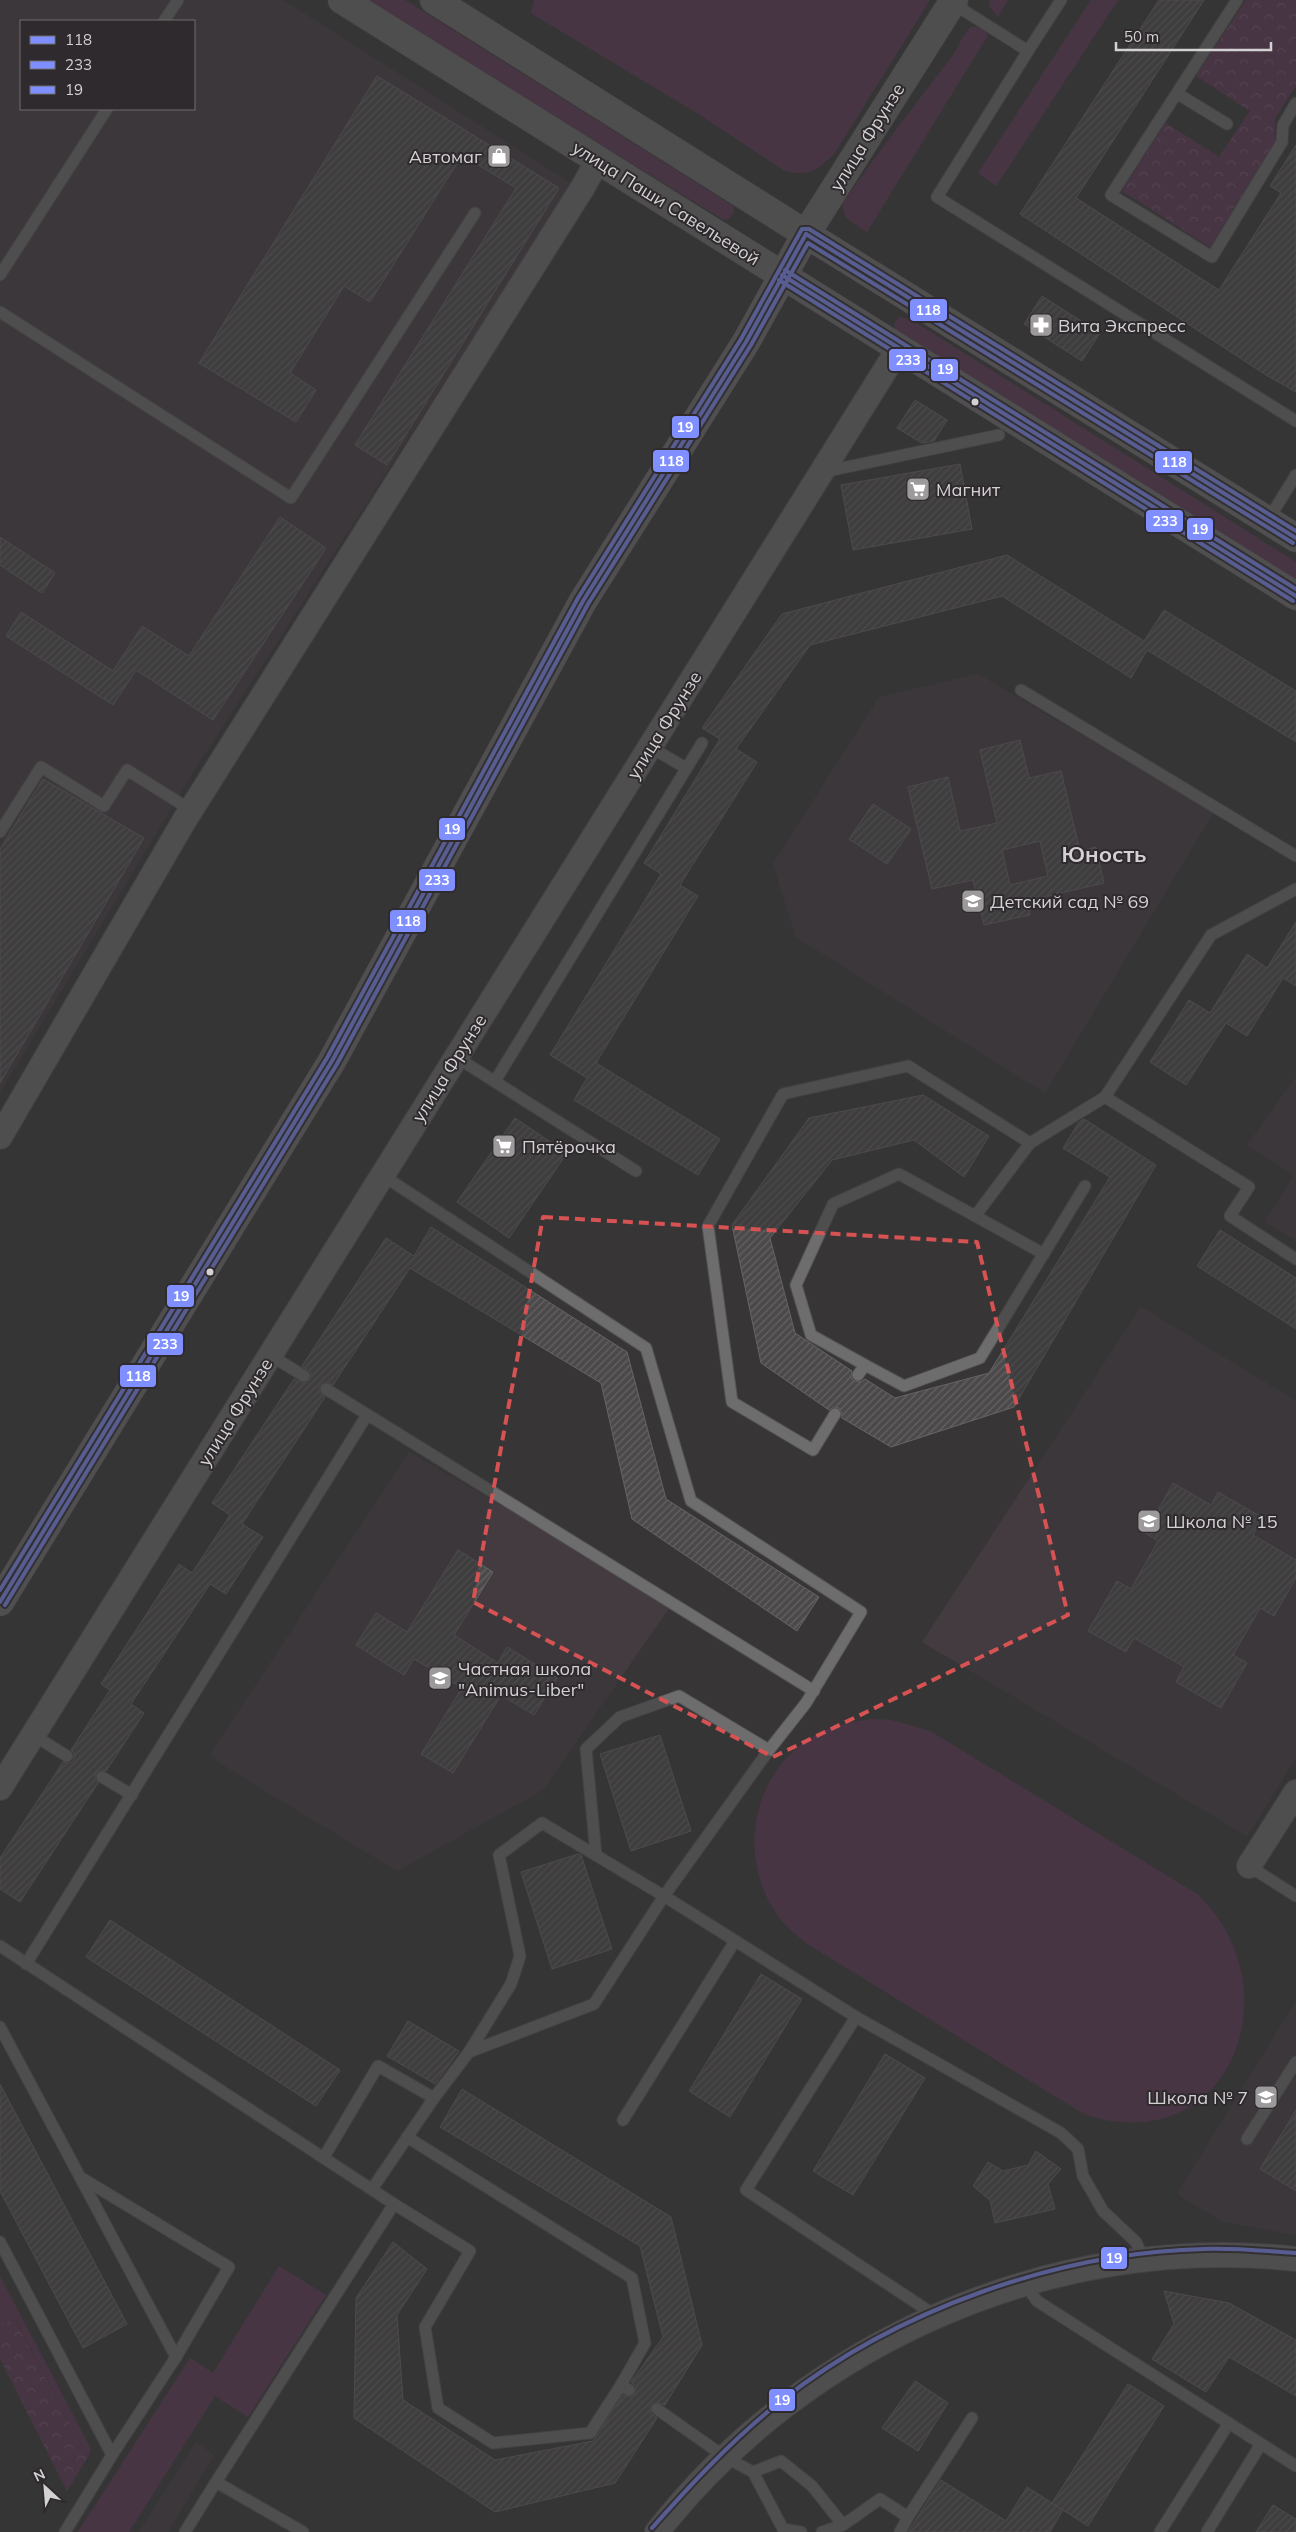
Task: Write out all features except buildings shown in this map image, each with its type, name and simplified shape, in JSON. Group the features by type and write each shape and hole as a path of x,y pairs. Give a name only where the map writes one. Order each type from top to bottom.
{"main road":[{"name":"улица Фрунзе","path":"0,1602 332,1061 583,600 746,342 806,234"},
{"path":"806,234 1296,538"},
{"name":"улица Паши Савельевой","path":"782,275 1296,596"}],"street":[{"name":"улица Паши Савельевой","path":"342,0 782,275"},
{"path":"434,0 806,234"},
{"name":"улица Фрунзе","path":"806,234 953,2"},
{"path":"0,1137 191,810 583,187 598,160"},
{"name":"улица Фрунзе","path":"0,1788 899,348"},
{"path":"1249,1866 1296,1792"},
{"path":"657,2532 724,2457 773,2415 824,2377 878,2344 936,2316 1025,2284 1084,2270 1144,2260 1211,2256 1296,2259"}],"lane":[{"path":"165,20 178,0"},
{"path":"1060,0 937,197 1296,421"},
{"path":"1237,0 1111,195 1212,257 1282,142 1283,125 1296,103"},
{"path":"953,2 1028,51"},
{"path":"1178,94 1227,124"},
{"path":"0,275 106,110"},
{"path":"0,312 291,498 475,212"},
{"path":"822,472 1000,435"},
{"path":"1268,520 1296,475"},
{"path":"1021,690 1296,856"},
{"path":"494,1081 702,744"},
{"path":"650,747 686,768"},
{"path":"0,832 41,767 104,806 127,770 191,810"},
{"path":"976,1215 1030,1143 1105,1097 1211,935 1296,889"},
{"path":"456,1057 636,1171"},
{"path":"834,1414 813,1450 732,1402 708,1226 783,1094 908,1066 1030,1143"},
{"path":"1105,1097 1249,1187 1230,1216 1296,1259"},
{"path":"1044,1254 899,1174 833,1204 796,1285 811,1335 861,1370 904,1386 980,1358 1044,1254 1085,1186"},
{"path":"382,1175 646,1348 691,1501 861,1612 814,1691 664,1896 594,2004 470,2052"},
{"path":"270,1355 304,1376"},
{"path":"326,1390 814,1691"},
{"path":"26,1964 367,1415"},
{"path":"596,1855 586,1750 620,1717 679,1696 770,1750"},
{"path":"33,1735 67,1756"},
{"path":"102,1777 132,1794"},
{"path":"372,2189 434,2098 470,2052 511,1984 520,1956 499,1855 542,1824 664,1896 856,2017 1061,2133 1078,2150 1084,2176 1103,2211 1136,2242 1144,2260"},
{"path":"1249,1866 1296,1896"},
{"path":"624,2120 735,1941"},
{"path":"0,1946 394,2204 470,2251 425,2327 438,2408 493,2444 590,2433 625,2387 644,2343 632,2278 407,2137"},
{"path":"856,2017 746,2190 936,2316"},
{"path":"0,2027 176,2357"},
{"path":"1247,2139 1296,2062"},
{"path":"324,2157 378,2066 434,2098"},
{"path":"65,2532 112,2455 176,2357 229,2267 80,2177"},
{"path":"185,2532 394,2204"},
{"path":"0,2242 112,2455"},
{"path":"1025,2284 1037,2301 1296,2466"},
{"path":"657,2409 724,2457 753,2472 783,2529 801,2532"},
{"path":"900,2532 972,2418"},
{"path":"1160,2532 1229,2423"},
{"path":"1207,2532 1261,2444"},
{"path":"753,2472 780,2461 812,2486 843,2525"},
{"path":"216,2482 303,2532"},
{"path":"822,2532 843,2525 880,2499 908,2517"}],"highlighted area":[{"path":"543,1217 977,1242 1068,1615 773,1757 473,1602"}],"shaded area":[{"path":"0,0 283,0 572,184 197,766 0,1092"},
{"name":"Детский сад № 69","path":"978,674 1213,813 1045,1093 796,937 773,864 879,697"},
{"path":"1296,1077 1296,1240 1265,1222 1294,1175 1247,1145"},
{"name":"Школа № 15","path":"1141,1307 1296,1401 1296,1758 1247,1836 922,1642"},
{"name":"Частная школа \"Animus-Liber\"","path":"409,1452 672,1604 543,1790 397,1871 218,1762 211,1753"},
{"name":"Школа № 7","path":"1296,2001 1296,2235 1223,2222 1177,2194"},
{"path":"196,2442 214,2455 168,2532 139,2532"}],"green space":[{"path":"365,0 405,0 733,206 734,212 729,219 724,220"},
{"path":"534,0 930,0 834,154 812,171 801,173 785,171 700,115 531,13"},
{"path":"989,0 1008,0 998,17 990,7"},
{"path":"1091,0 1118,0 996,186 978,173"},
{"path":"1246,0 1296,0 1296,86 1275,118 1275,141 1210,247 1122,191 1166,123 1219,157 1250,111 1196,76"},
{"path":"972,26 984,29 988,35 867,232 846,218 842,204 951,58"},
{"path":"899,317 910,319 1296,562 1296,585 898,335 894,325"},
{"path":"871,1719 891,1720 930,1731 1197,1894 1227,1932 1242,1975 1243,2017 1232,2057 1210,2090 1177,2113 1135,2122 1084,2114 806,1943 783,1921 776,1913 764,1890 757,1866 754,1841 757,1817 764,1793 776,1772 792,1753 813,1737 841,1725"},
{"path":"279,2266 326,2295 248,2417 215,2396 129,2532 78,2532 190,2358 213,2373"},
{"path":"0,2276 91,2449 88,2457 15,2318 0,2325"},
{"path":"14,2318 88,2457 67,2491 0,2359 0,2325"}],"transit line":[{"name":"19","path":"0,1590 327,1058 578,598 741,339 802,229 809,229 1296,531"},
{"name":"118","path":"806,234 1296,538"},
{"name":"118","path":"0,1602 332,1061 583,601 746,342 806,234"},
{"name":"233","path":"5,1605 337,1064 588,604 751,345 808,243 1293,543"},
{"name":"19","path":"785,270 1296,589"},
{"name":"118","path":"782,275 1296,596"},
{"name":"233","path":"779,280 1293,601"},
{"name":"19","path":"652,2528 714,2462 763,2415 826,2368 875,2339 927,2314 981,2292 1037,2274 1093,2261 1150,2253 1205,2249 1296,2253"}],"place":[{"name":"Автомаг","path":"499,156"},
{"name":"Вита Экспресс","path":"1041,325"},
{"name":"Магнит","path":"918,489"},
{"name":"Детский сад № 69","path":"973,901"},
{"name":"Пятёрочка","path":"504,1146"},
{"name":"Школа № 15","path":"1149,1521"},
{"name":"Частная школа \"Animus-Liber\"","path":"440,1678"},
{"name":"Школа № 7","path":"1266,2097"}],"district":[{"name":"Юность","path":"1104,854"}]}
